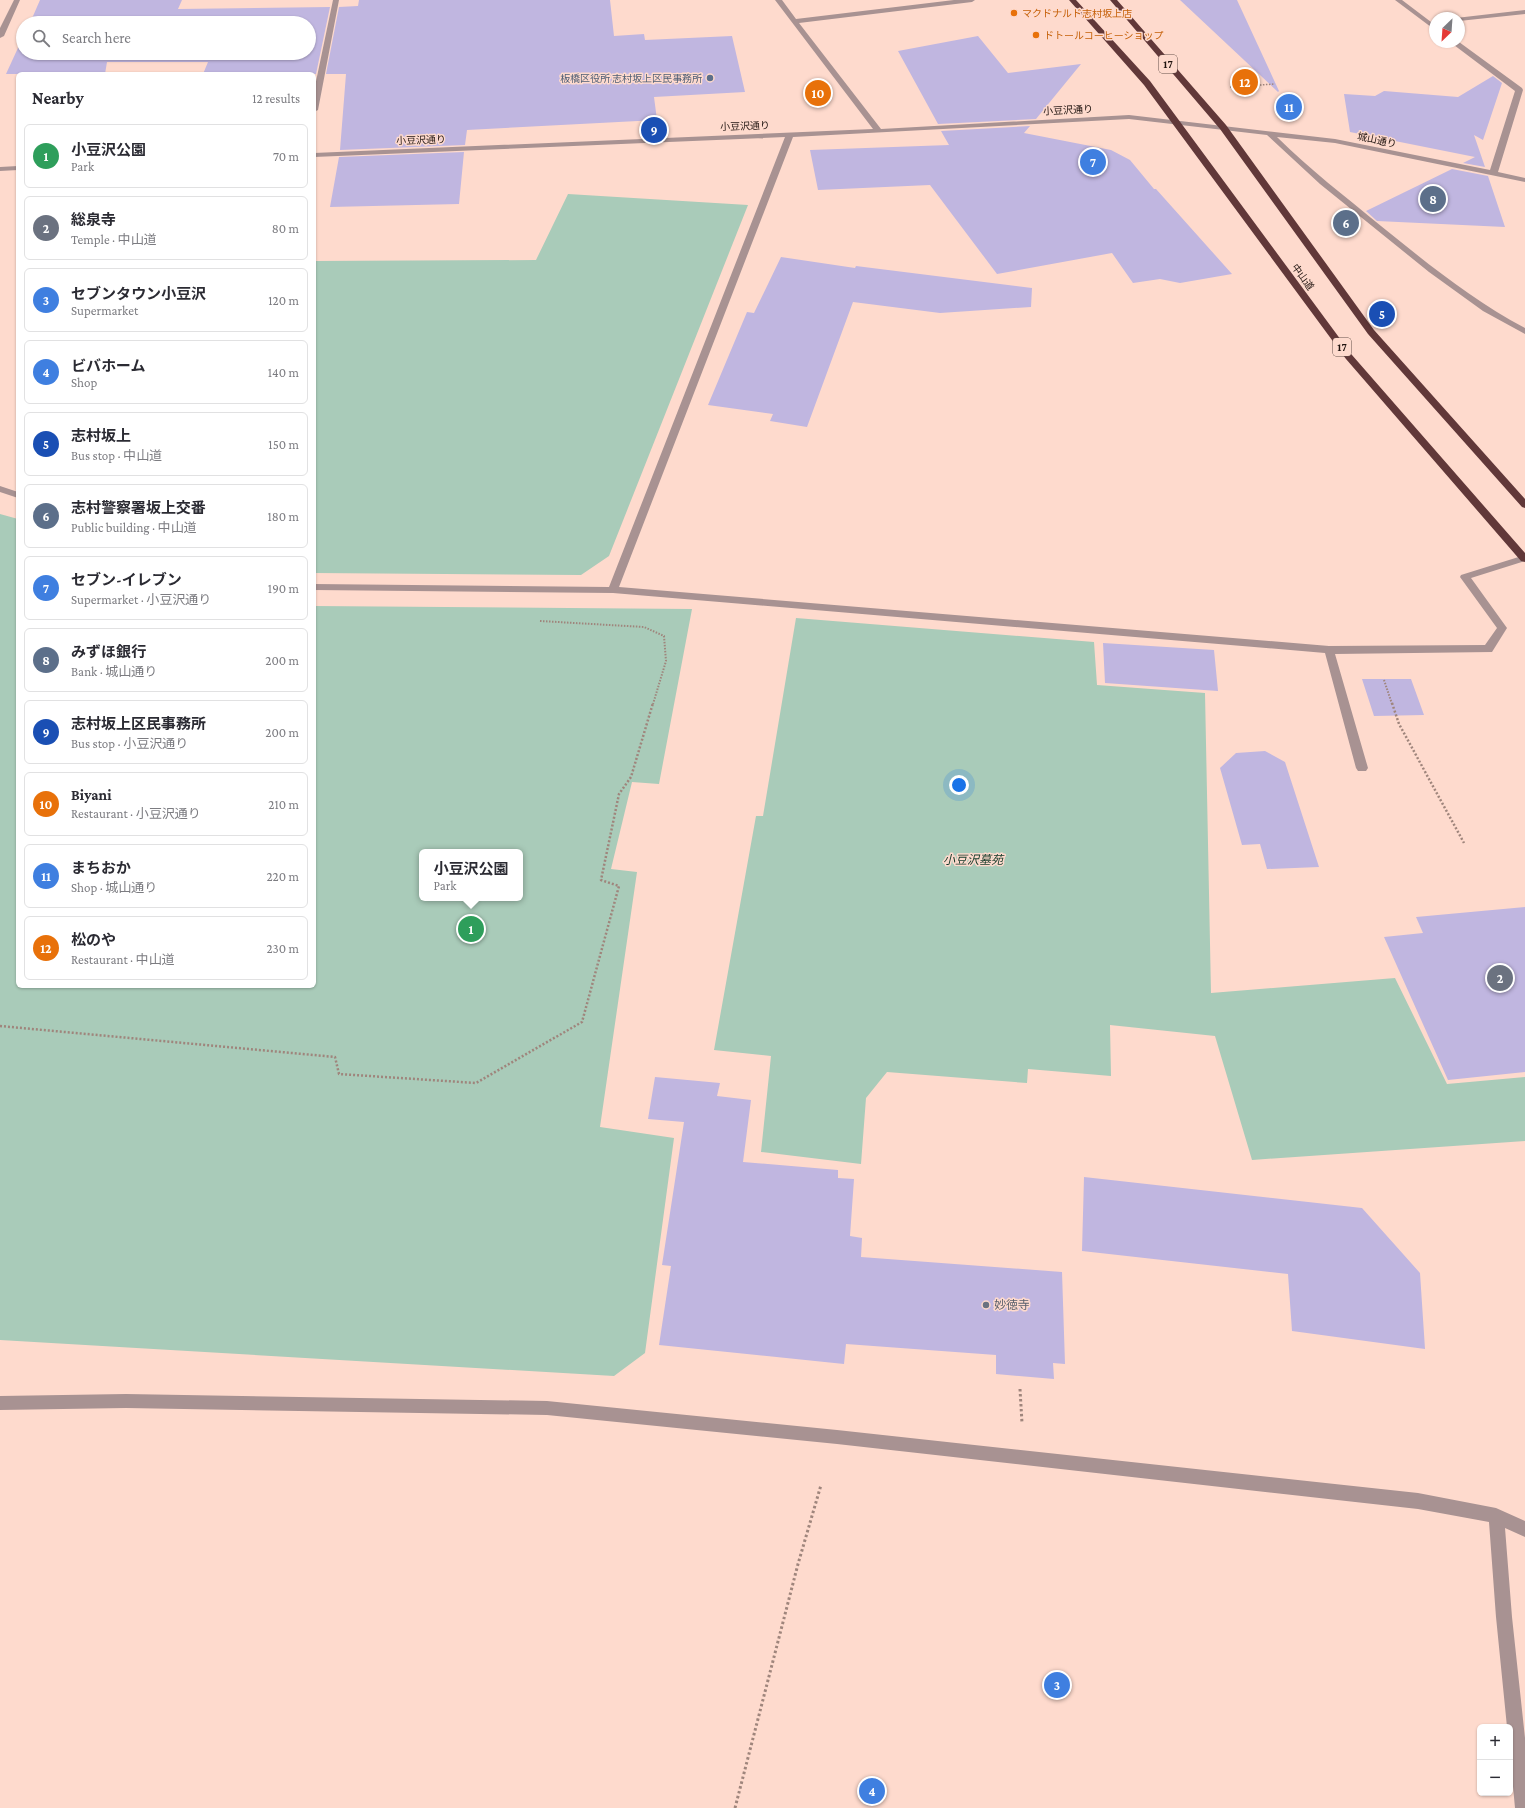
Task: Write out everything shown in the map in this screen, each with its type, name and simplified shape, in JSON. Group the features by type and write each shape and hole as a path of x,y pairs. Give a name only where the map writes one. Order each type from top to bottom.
{"highway":[{"name":"中山道","path":"1072,0 1147,83 1349,357 1524,559"},
{"name":"中山道","path":"1113,0 1223,128 1371,332 1525,505"}],"street":[{"path":"0,36 17,0"},
{"path":"316,100 336,0"},
{"path":"778,0 879,131"},
{"path":"794,21 972,0"},
{"path":"1398,0 1429,21"},
{"path":"1465,18 1525,12"},
{"path":"1463,48 1522,89 1493,174"},
{"name":"小豆沢通り","path":"316,155 879,131 1129,117 1176,121 1223,128"},
{"name":"城山通り","path":"1223,128 1334,142 1525,180"},
{"path":"1270,133 1296,160 1448,284 1503,320 1525,331"},
{"path":"613,590 790,134"},
{"path":"0,169 16,168"},
{"path":"0,489 16,494"},
{"path":"316,587 613,590 1329,650 1488,649 1502,628 1465,577 1524,559"},
{"path":"1329,650 1362,768"},
{"path":"0,1403 126,1401 548,1408 837,1436 1031,1459 1411,1500 1496,1516 1525,1529"},
{"path":"1496,1516 1504,1617 1524,1808"}],"path":[{"path":"1228,87 1275,84"},
{"path":"0,1026 335,1057 340,1074 476,1083 582,1022 619,886 601,880 619,794 631,776 666,661 664,636 644,627 535,621"},
{"path":"1382,674 1399,724 1464,843"},
{"path":"1020,1389 1022,1423"},
{"path":"735,1808 798,1564 821,1485"}],"green space":[{"path":"568,194 748,205 609,556 581,575 316,573 316,261 536,260"},
{"path":"0,514 16,518 16,988 316,988 316,606 692,609 659,784 632,782 611,869 637,872 600,1127 674,1138 645,1353 614,1376 0,1340"},
{"name":"小豆沢墓苑","path":"796,618 1094,642 1097,685 1205,693 1211,993 1395,978 1447,1084 1525,1077 1525,1141 1252,1160 1215,1036 1110,1025 1111,1076 1028,1069 1027,1083 887,1072 866,1098 861,1164 761,1152 771,1056 714,1050 756,816 763,816"}],"building":[{"path":"40,0 182,0 178,9 330,7 316,74 316,72 204,72 208,62 107,62 105,72 16,72 16,74 6,74 16,52 16,60 316,60 316,16 33,16"},
{"path":"359,0 610,0 614,36 644,34 645,40 732,36 745,92 654,97 657,120 467,130 465,145 340,150 346,74 326,74 339,7 358,6"},
{"path":"1180,0 1237,0 1279,91 1278,92"},
{"path":"978,36 1008,73 1081,64 1036,119 938,124 898,51"},
{"path":"1493,76 1502,83 1483,140 1474,135 1485,167 1463,163 1475,157 1350,132 1344,94 1375,96 1384,91 1458,97"},
{"path":"1030,126 1024,133 1111,150 1130,160 1154,189 1156,189 1232,274 1180,283 1160,279 1133,283 1112,253 997,274 930,185 818,190 810,150 949,145 941,131"},
{"path":"464,152 459,204 330,207 339,157"},
{"path":"1452,169 1488,176 1505,227 1377,221 1366,211"},
{"path":"781,257 855,268 856,266 1032,288 1031,307 940,313 853,302 807,427 770,421 773,414 708,405 747,312 754,313"},
{"path":"1103,643 1214,650 1218,691 1105,683"},
{"path":"1362,679 1411,679 1424,715 1374,716"},
{"path":"1265,751 1285,762 1319,867 1267,869 1260,844 1242,845 1220,768 1236,753"},
{"path":"1525,907 1525,1072 1448,1080 1384,937 1423,933 1416,917"},
{"path":"655,1077 720,1083 717,1096 751,1100 743,1162 838,1170 838,1178 854,1179 850,1236 862,1238 861,1257 1062,1272 1065,1364 1053,1363 1054,1379 996,1374 996,1355 846,1344 844,1364 659,1345 671,1266 662,1265 684,1122 648,1119"},
{"path":"1084,1177 1362,1208 1420,1273 1425,1349 1292,1331 1288,1274 1082,1251"}],"place":[{"name":"マクドナルド志村坂上店","path":"1014,13"},
{"name":"ドトールコーヒーショップ","path":"1036,35"},
{"name":"板橋区役所 志村坂上区民事務所","path":"710,78"},
{"name":"松のや","path":"1245,82"},
{"name":"Biyani","path":"818,93"},
{"name":"まちおか","path":"1289,107"},
{"name":"志村坂上区民事務所","path":"654,130"},
{"name":"セブン-イレブン","path":"1093,162"},
{"name":"みずほ銀行","path":"1433,199"},
{"name":"志村警察署坂上交番","path":"1346,223"},
{"name":"志村坂上","path":"1382,314"},
{"name":"小豆沢公園","path":"471,929"},
{"name":"総泉寺","path":"1500,978"},
{"name":"妙徳寺","path":"986,1305"},
{"name":"セブンタウン小豆沢","path":"1057,1685"},
{"name":"ビバホーム","path":"872,1791"}]}
